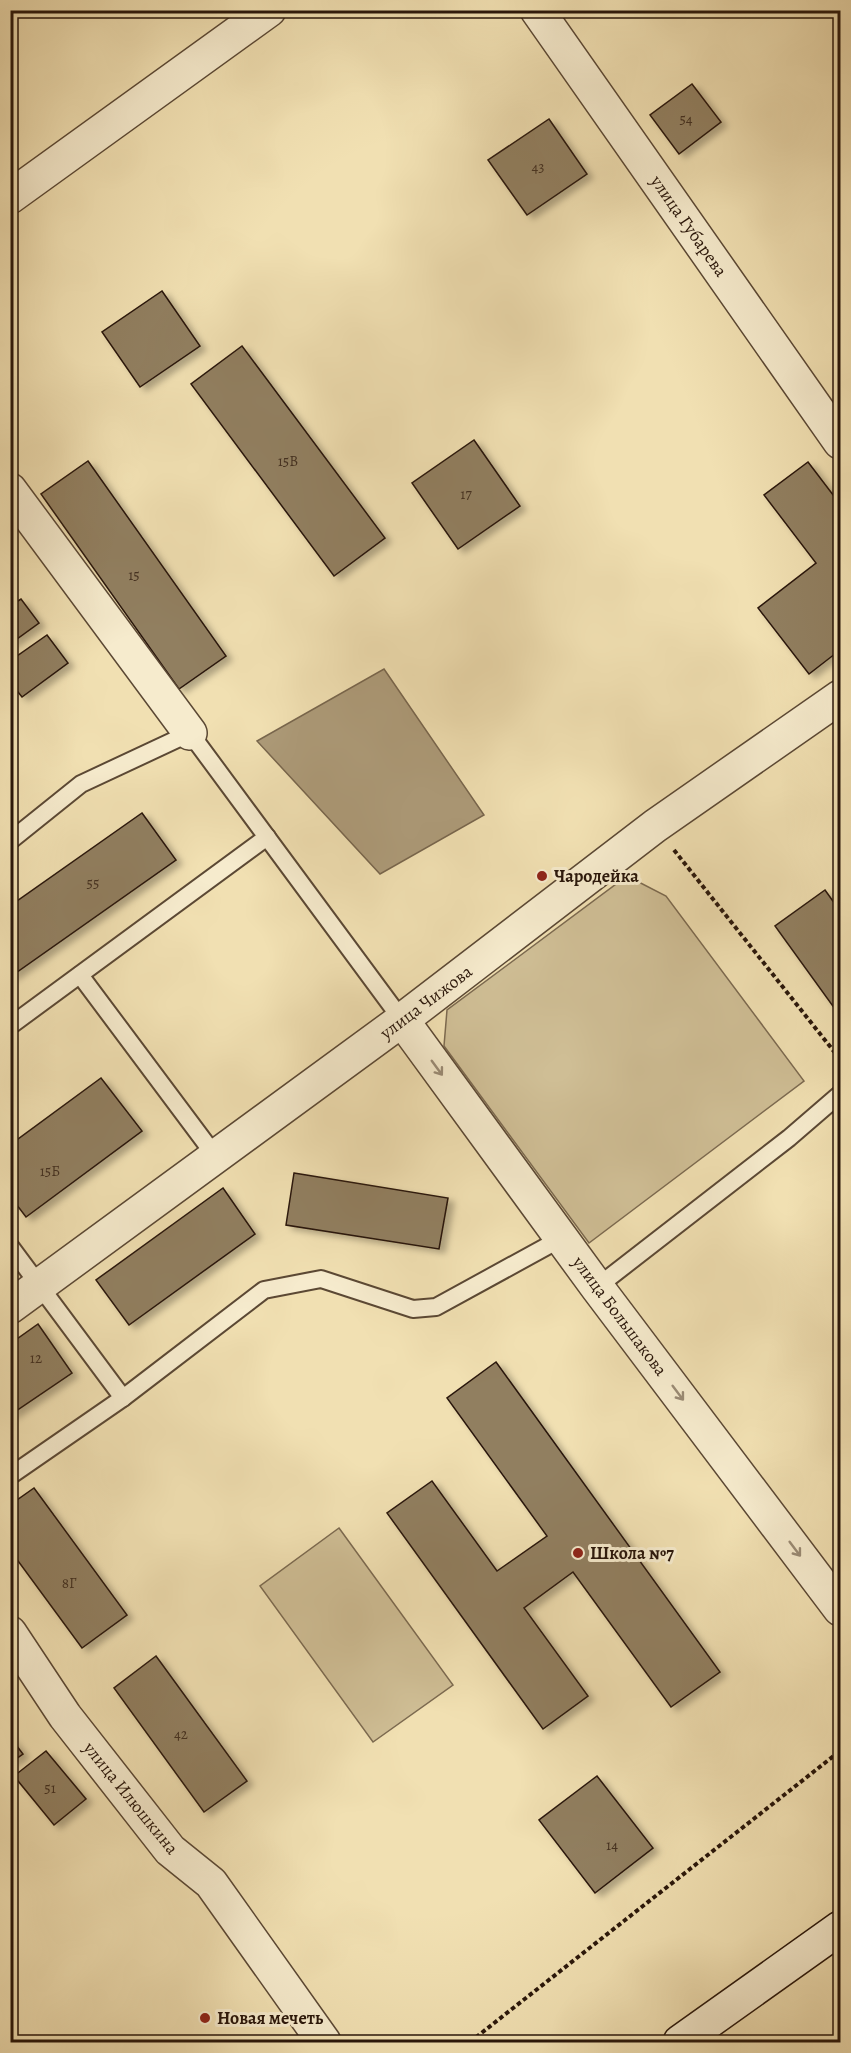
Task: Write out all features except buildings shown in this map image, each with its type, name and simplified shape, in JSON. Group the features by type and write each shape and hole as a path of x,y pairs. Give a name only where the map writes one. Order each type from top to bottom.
{"street":[{"path":"10,197 268,10"},
{"name":"улица Губарева","path":"537,10 840,442"},
{"path":"10,490 190,733"},
{"name":"улица Чижова","path":"10,1307 402,1020 655,826 840,697"},
{"name":"улица Большакова","path":"402,1020 597,1287 840,1609"},
{"name":"улица Илюшкина","path":"10,1634 65,1716 170,1850 211,1883 324,2043"},
{"path":"680,2043 840,1928"}],"lane":[{"path":"10,841 81,784 190,733 402,1020"},
{"path":"10,1026 267,837"},
{"path":"80,975 216,1157"},
{"path":"597,1287 789,1138 840,1094"},
{"path":"10,1476 123,1398 264,1290 321,1279 412,1309 436,1307 562,1238"},
{"path":"10,1246 123,1398"}],"path":[{"path":"655,826 840,1059"},
{"path":"470,2043 840,1751"}],"shaded area":[{"path":"384,669 484,815 380,874 257,741"},
{"path":"627,876 666,896 804,1081 589,1243 444,1046 447,1010"},
{"path":"339,1528 453,1685 373,1742 260,1586"}],"place":[{"name":"Чародейка","path":"542,876"},
{"name":"Школа №7","path":"578,1553"},
{"name":"Новая мечеть","path":"205,2018"}]}
